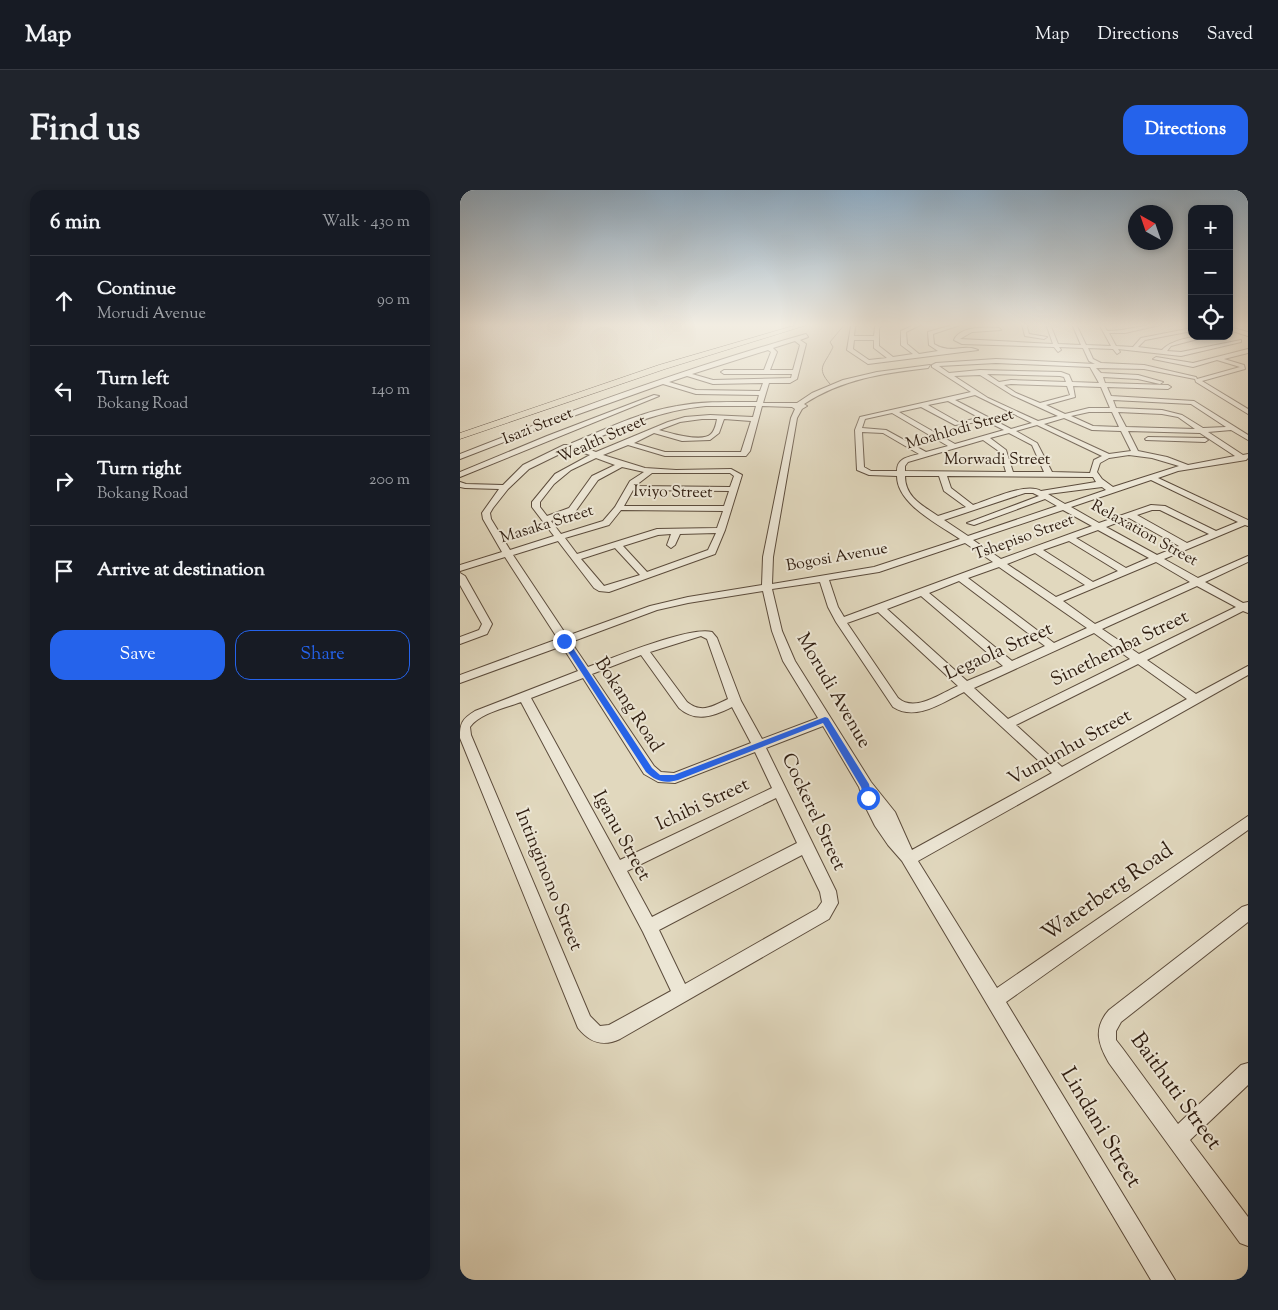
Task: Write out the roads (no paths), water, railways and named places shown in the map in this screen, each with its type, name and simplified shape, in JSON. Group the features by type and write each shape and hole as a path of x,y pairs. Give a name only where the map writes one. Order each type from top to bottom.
{"highway":[{"path":"460,436 638,375"}],"street":[{"path":"460,457 529,429 683,375"},
{"path":"688,375 711,381 790,382 794,379 795,375"},
{"path":"732,382 735,375"},
{"path":"798,406 820,390 842,381 868,375"},
{"path":"948,375 976,393 1108,456 1136,454 1166,459 1184,466"},
{"path":"984,375 997,384 1092,428 1158,431 1203,431 1233,428"},
{"path":"1040,405 1073,396 1067,376 1064,375"},
{"path":"1174,375 1194,380 1248,412"},
{"path":"1194,380 1213,375"},
{"path":"1136,454 1099,376 1141,378 1168,387"},
{"path":"662,382 696,392 762,393"},
{"path":"627,443 665,454 742,454 746,451 754,418 766,382"},
{"path":"997,384 1039,383 1168,387 1177,384"},
{"path":"1039,383 1041,392"},
{"path":"637,390 656,396 678,408"},
{"path":"925,454 884,431 858,430 859,421 862,418 976,393"},
{"name":"Isazi Street","path":"460,475 549,437 656,396"},
{"path":"948,398 1036,446 1049,474"},
{"path":"1109,398 1187,401 1196,404 1248,438"},
{"path":"921,404 957,424 986,419"},
{"name":"Bokang Road","path":"798,406 705,405 678,408 650,415 572,446 526,467 505,487 486,512 488,522 506,554 649,770 658,777 664,779 675,778 758,744 825,720"},
{"name":"Morudi Avenue","path":"798,406 794,418 766,567 766,588 782,644 796,673 866,786 868,798 879,819 892,840 907,855 994,1000"},
{"name":"Moahlodi Street","path":"1196,699 937,519 907,496 902,486 900,473 903,462 925,454 1092,410 1172,413 1183,417 1246,458"},
{"path":"893,411 954,446"},
{"path":"654,431 682,439 708,439 713,438 721,418"},
{"name":"Wealth Street","path":"646,576 614,588 599,587 558,538 536,504 558,475 654,431 684,420 754,418"},
{"path":"529,429 622,464 650,471 731,471 738,475 712,552 646,576 616,544"},
{"name":"Morwadi Street","path":"858,430 860,468 869,473 1094,475"},
{"path":"1158,431 1164,440"},
{"path":"984,438 996,444 1004,451 1010,474"},
{"path":"1128,438 1204,440"},
{"path":"1108,456 1094,466 1094,475 1112,490"},
{"name":"Bogosi Avenue","path":"460,679 654,608 688,600 824,579 887,567 1184,466 1246,458"},
{"path":"545,520 570,512 595,478 622,464"},
{"name":"Masaka Street","path":"460,568 606,523 619,508 633,483 650,471"},
{"path":"942,473 947,490 972,508"},
{"path":"1151,477 1247,523"},
{"path":"971,523 1068,487 1104,484"},
{"path":"462,487 505,487"},
{"path":"629,488 733,489"},
{"name":"Relaxation Street","path":"937,519 1027,490 1044,495 1246,608"},
{"name":"Iviyo Street","path":"619,508 726,509"},
{"name":"Tshepiso Street","path":"841,622 1151,508 1160,508 1216,534"},
{"path":"1130,515 1186,546"},
{"path":"1055,600 1247,523"},
{"path":"671,545 678,530"},
{"path":"574,558 656,532 721,530"},
{"path":"1069,538 1124,572"},
{"path":"1037,550 1092,585"},
{"name":"Legaola Street","path":"824,579 841,622 894,701 901,707 916,709 1248,559"},
{"path":"460,576 487,624 482,632 460,641"},
{"path":"961,578 1053,647"},
{"path":"922,592 1010,666"},
{"path":"880,608 1062,774"},
{"name":"Sinethemba Street","path":"1008,724 1246,608"},
{"name":"Intinginono Street","path":"705,633 642,650 473,717 465,724 464,731 584,1022 594,1033 606,1035 614,1033 818,918 830,904"},
{"name":"Cockerel Street","path":"705,633 712,638 735,701 758,744 828,891 830,904"},
{"path":"642,650 683,705 691,712 704,714 735,701"},
{"name":"Vumunhu Street","path":"907,855 1062,774 1248,670"},
{"name":"Iganu Street","path":"524,697 649,927 681,994"},
{"name":"Ichibi Street","path":"616,869 779,791"},
{"name":"Waterberg Road","path":"994,1000 1248,822"},
{"path":"649,927 805,846"},
{"name":"Baithuti Street","path":"1248,912 1115,1016 1107,1027 1106,1039 1116,1056 1248,1235"},
{"name":"Lindani Street","path":"994,1000 1164,1280"},
{"path":"1178,1138 1248,1072"}],"waterway":[{"path":"823,375 830,384"}]}
